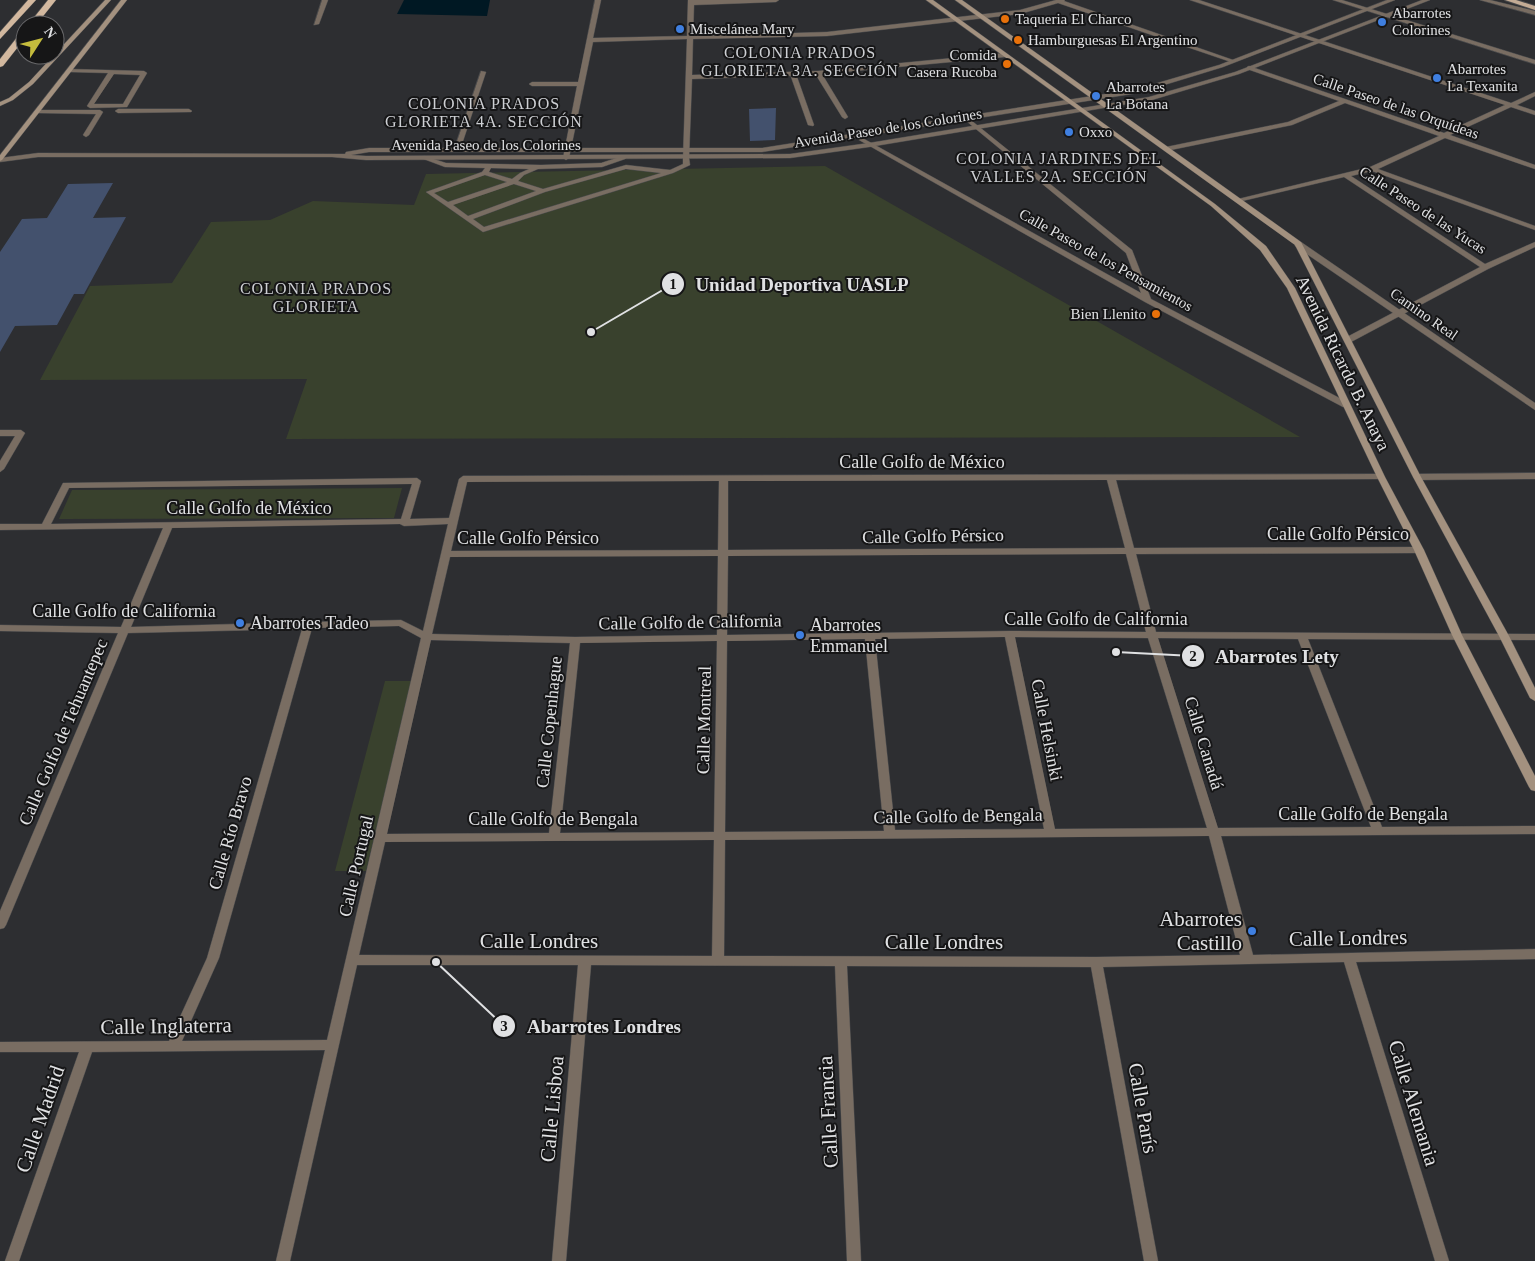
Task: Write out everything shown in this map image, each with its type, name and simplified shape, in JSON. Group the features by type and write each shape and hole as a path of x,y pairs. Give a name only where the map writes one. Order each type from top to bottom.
{"highway":[{"path":"0,37 32,0"},
{"path":"41,14 52,0"},
{"path":"41,14 59,0"},
{"path":"0,64 15,45"}],"main road":[{"path":"0,104 11,99 31,83 108,0"},
{"path":"0,159 4,150 38,112 124,0"},
{"name":"Avenida Ricardo B. Anaya","path":"929,0 1214,205 1262,248 1290,288 1381,477 1419,550 1457,636 1535,787"},
{"name":"Avenida Ricardo B. Anaya","path":"958,0 1092,99 1166,149 1298,244 1417,477 1504,636 1535,698"},
{"path":"1509,0 1535,8"}],"street":[{"path":"316,24 325,0"},
{"path":"566,158 598,0"},
{"path":"543,191 484,173 429,192 483,230 684,168 687,165 691,1 776,0"},
{"path":"1193,0 1535,112"},
{"path":"1336,0 1535,62"},
{"name":"Avenida Paseo de los Colorines","path":"0,159 38,155 332,155 366,158 623,158 762,150 1138,92 1233,61 1392,0"},
{"name":"Avenida Paseo de los Colorines","path":"332,155 369,150 568,149 790,156 869,145 1150,99 1249,68 1427,0"},
{"path":"1482,0 1535,13"},
{"path":"590,40 827,34 983,18 1020,12 1060,1 1233,61"},
{"path":"688,77 818,73 1005,55"},
{"name":"Calle Paseo de las Orquídeas","path":"1249,68 1535,167"},
{"path":"70,70 144,72 125,106 102,109 90,106 112,72"},
{"path":"457,150 483,72"},
{"path":"818,73 845,117"},
{"path":"793,74 811,125"},
{"path":"532,84 581,84"},
{"path":"1238,200 1372,169 1535,94"},
{"path":"1166,149 1290,124 1345,101"},
{"path":"86,135 102,109"},
{"path":"38,112 102,109 189,111"},
{"path":"967,119 1129,252 1148,300"},
{"name":"Calle Paseo de los Pensamientos","path":"855,136 1148,300 1346,405"},
{"name":"Avenida Paseo de los Colorines","path":"4,150 38,155"},
{"path":"366,158 369,150"},
{"path":"396,158 398,150"},
{"path":"424,158 445,165 541,166 602,165 623,158"},
{"path":"484,173 488,166"},
{"path":"447,205 513,182 522,174 541,166"},
{"path":"467,219 543,191 626,167 671,172"},
{"path":"1372,169 1535,228"},
{"name":"Calle Paseo de las Yucas","path":"1345,175 1485,267"},
{"name":"Camino Real","path":"1298,244 1535,407"},
{"path":"1348,340 1485,267 1535,244"},
{"path":"0,433 21,433 0,469"},
{"path":"1417,477 1535,476"},
{"name":"Calle Golfo de México","path":"463,479 1381,477"},
{"name":"Calle Canadá","path":"1112,478 1152,635 1214,832 1248,960"},
{"name":"Calle Portugal","path":"283,1261 463,479"},
{"name":"Calle Montreal","path":"718,961 724,479"},
{"name":"Calle Golfo de México","path":"45,527 66,485 417,481 404,523"},
{"name":"Calle Golfo de México","path":"0,527 454,521"},
{"name":"Calle Golfo de Tehuantepec","path":"0,925 169,524"},
{"name":"Calle Golfo Pérsico","path":"446,554 1419,550"},
{"name":"Calle Golfo de California","path":"0,628 125,630 401,623 427,637 575,640 1009,634 1535,636"},
{"name":"Calle Río Bravo","path":"173,1046 213,958 308,624"},
{"name":"Calle Helsinki","path":"1009,634 1050,832"},
{"path":"870,636 890,834"},
{"path":"1302,636 1378,831"},
{"name":"Calle Copenhague","path":"554,837 575,640"},
{"name":"Calle Golfo de Bengala","path":"381,838 1535,830"},
{"name":"Calle Londres","path":"352,960 1096,962 1535,954"},
{"name":"Calle Alemania","path":"1349,958 1442,1261"},
{"name":"Calle Lisboa","path":"559,1261 585,961"},
{"name":"Calle Francia","path":"841,962 854,1261"},
{"name":"Calle París","path":"1096,962 1151,1261"},
{"name":"Calle Inglaterra","path":"0,1047 333,1045"},
{"name":"Calle Madrid","path":"12,1261 87,1047"}],"green space":[{"path":"825,166 1300,437 286,439 307,379 40,380 90,286 172,283 211,222 270,220 313,201 414,205 426,174"},
{"path":"402,488 394,518 59,519 72,490"},
{"path":"385,681 412,681 366,871 335,871"}],"water":[{"path":"404,0 490,0 487,16 397,14"}],"building":[{"path":"776,108 775,140 750,141 749,109"},
{"path":"113,183 93,218 126,217 84,294 74,294 57,325 15,326 0,352 0,252 22,219 47,218 68,184"}],"place":[{"name":"Taqueria El Charco","path":"1005,19"},
{"name":"Abarrotes Colorines","path":"1382,22"},
{"name":"Miscelánea Mary","path":"680,29"},
{"name":"Hamburguesas El Argentino","path":"1018,40"},
{"name":"Comida Casera Rucoba","path":"1007,64"},
{"name":"Abarrotes La Texanita","path":"1437,78"},
{"name":"Abarrotes La Botana","path":"1096,96"},
{"name":"Oxxo","path":"1069,132"},
{"name":"Bien Llenito","path":"1156,314"},
{"name":"Unidad Deportiva UASLP","path":"591,332"},
{"name":"Abarrotes Tadeo","path":"240,623"},
{"name":"Abarrotes Emmanuel","path":"800,635"},
{"name":"Abarrotes Lety","path":"1116,652"},
{"name":"Abarrotes Castillo","path":"1252,931"},
{"name":"Abarrotes Londres","path":"436,962"}],"district":[{"name":"COLONIA PRADOS GLORIETA 3A. SECCIÓN","path":"800,61"},
{"name":"COLONIA PRADOS GLORIETA 4A. SECCIÓN","path":"484,112"},
{"name":"COLONIA JARDINES DEL VALLES 2A. SECCIÓN","path":"1059,167"},
{"name":"COLONIA PRADOS GLORIETA","path":"316,297"}]}
